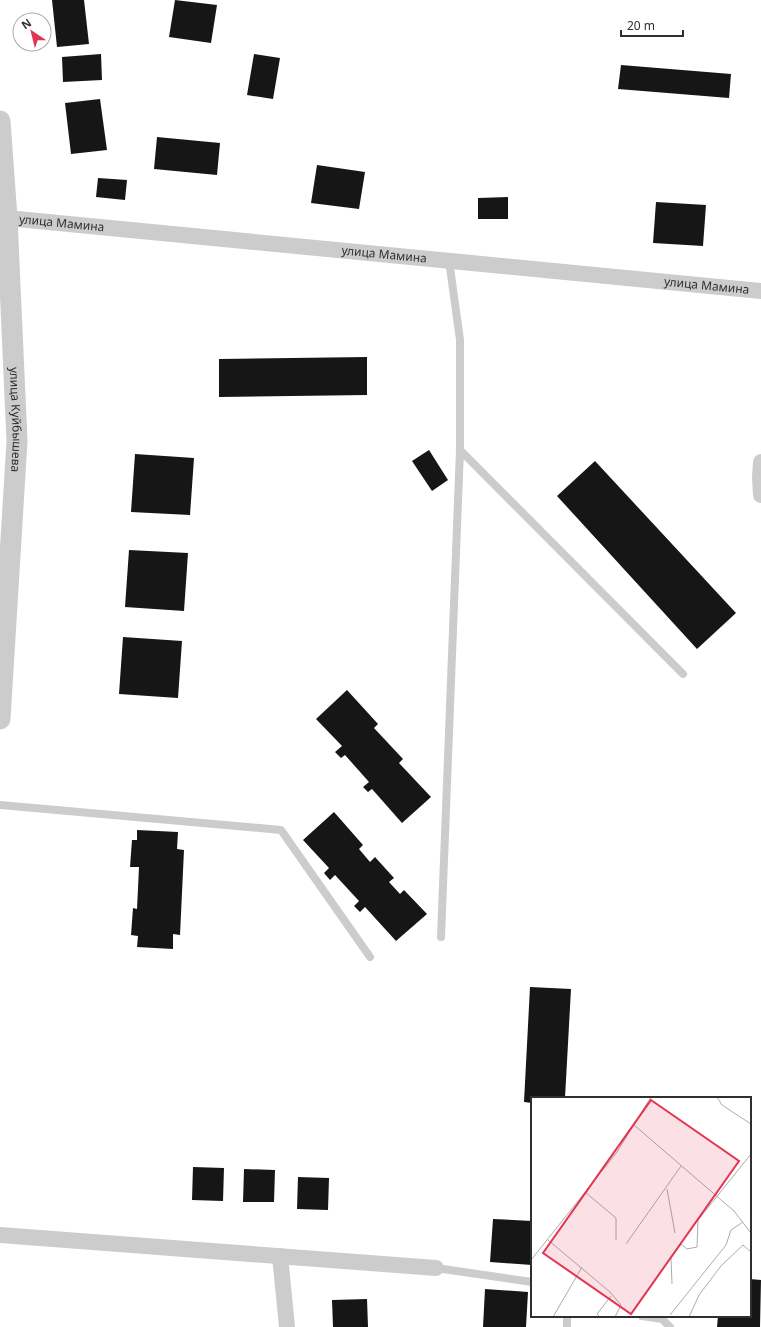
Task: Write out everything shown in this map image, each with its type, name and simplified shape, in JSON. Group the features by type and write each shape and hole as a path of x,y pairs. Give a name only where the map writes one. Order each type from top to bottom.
{"street":[{"name":"улица Куйбышева","path":"0,121 7,218 17,441 0,719"},
{"name":"улица Мамина","path":"7,218 761,291"},
{"path":"761,462 761,495"},
{"path":"0,1235 436,1268"},
{"path":"280,1256 287,1327"}],"lane":[{"path":"441,937 460,450 460,340 448,260"},
{"path":"460,450 683,674"},
{"path":"0,806 281,830 370,957"},
{"path":"436,1268 531,1282"},
{"path":"566,1327 567,1317"},
{"path":"649,1317 662,1319 670,1327"}],"building":[{"path":"52,0 84,0 89,44 57,47"},
{"path":"175,0 217,5 211,43 169,37"},
{"path":"101,54 102,80 63,82 62,57"},
{"path":"254,54 280,58 273,99 247,95"},
{"path":"621,65 731,74 729,98 618,89"},
{"path":"100,99 107,150 71,154 65,103"},
{"path":"157,137 220,143 217,175 154,169"},
{"path":"317,165 365,172 359,209 311,203"},
{"path":"98,178 127,180 125,200 96,197"},
{"path":"508,197 508,219 478,219 478,198"},
{"path":"656,202 706,205 703,246 653,243"},
{"path":"367,357 367,395 219,397 219,359"},
{"path":"429,450 448,480 432,491 412,461"},
{"path":"135,454 194,458 190,515 131,512"},
{"path":"595,461 736,613 697,649 557,496"},
{"path":"129,550 188,553 184,611 125,607"},
{"path":"123,637 182,641 178,698 119,694"},
{"path":"347,690 378,724 374,728 403,759 399,763 431,797 402,823 372,789 368,792 363,787 369,782 345,755 341,758 335,752 342,746 316,719"},
{"path":"334,812 363,845 359,849 370,862 375,857 394,878 389,882 400,894 404,890 427,914 396,941 365,907 360,912 354,906 359,901 335,875 330,880 324,873 329,868 303,840"},
{"path":"137,830 178,832 177,849 184,850 180,935 173,934 173,949 137,947 138,936 131,935 133,908 137,909 139,867 130,867 132,840 137,840"},
{"path":"530,987 571,989 565,1097 531,1097 531,1103 524,1102"},
{"path":"193,1167 224,1168 223,1201 192,1200"},
{"path":"244,1169 275,1170 274,1202 243,1202"},
{"path":"298,1177 329,1178 328,1210 297,1209"},
{"path":"493,1219 531,1221 531,1265 490,1262"},
{"path":"751,1279 761,1280 760,1327 717,1327 718,1317 751,1317"},
{"path":"485,1289 528,1292 526,1327 483,1327"},
{"path":"367,1299 368,1327 333,1327 332,1300"}]}
